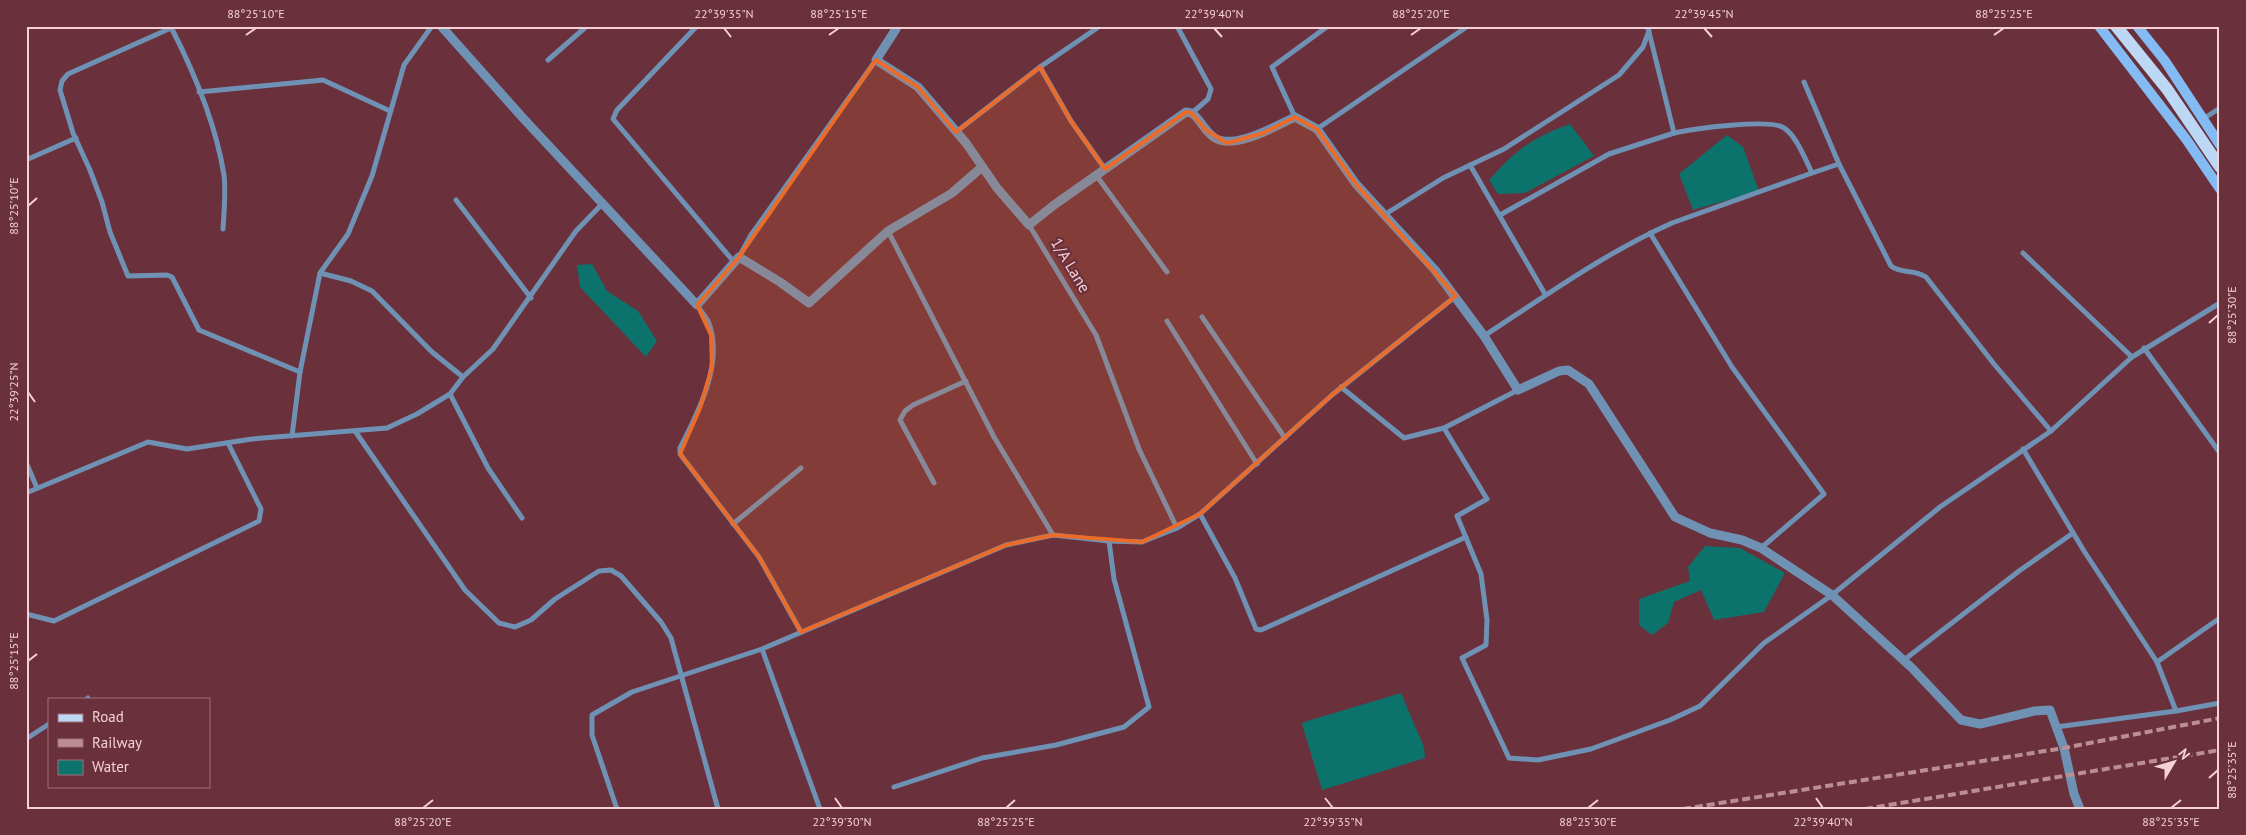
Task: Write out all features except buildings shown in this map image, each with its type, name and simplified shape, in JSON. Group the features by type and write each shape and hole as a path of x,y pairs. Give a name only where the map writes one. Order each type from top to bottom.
{"main road":[{"path":"2099,26 2186,140 2220,189"},
{"path":"2116,26 2167,89 2220,167"},
{"path":"2138,26 2165,61 2220,145"}],"street":[{"path":"292,436 300,372 320,273 348,234 372,176 404,65 432,26"},
{"path":"441,26 522,117 697,305 708,322 711,335 712,367 700,408 680,448 680,454 759,557 800,632"},
{"path":"548,60 587,26"},
{"path":"697,26 617,110 613,119 736,260 780,282 808,303 888,231 952,192 982,167"},
{"path":"956,132 1040,67 1100,26"},
{"path":"1177,26 1210,89 1208,99 1192,113"},
{"path":"1328,26 1272,67 1295,117 1317,129 1356,184 1456,296 1518,390"},
{"path":"1317,129 1468,26"},
{"path":"223,229 224,176 212,127 171,27 68,74 62,81 60,90 76,138 99,194 110,232 128,276 170,275 199,330 300,372"},
{"path":"697,305 736,260 751,235 876,60 895,27"},
{"path":"1384,216 1443,178 1504,149 1619,75 1643,47 1648,29"},
{"path":"1648,29 1674,133"},
{"name":"1/A Lane","path":"876,60 918,87 1029,225 1096,335 1139,449 1177,528"},
{"path":"1040,67 1071,121 1105,168"},
{"path":"199,92 323,80 390,110"},
{"path":"1804,82 1839,164 1891,266 1896,270 1918,272 1926,276 1994,364 2050,431"},
{"path":"2203,119 2220,108"},
{"path":"1029,225 1105,168 1186,112 1192,113 1206,130 1216,138 1227,143 1263,133 1295,117"},
{"path":"1500,215 1609,154 1691,129 1771,123 1784,127 1792,136 1812,173"},
{"path":"26,160 76,138"},
{"path":"1484,336 1545,294 1650,233 1708,210 1839,164"},
{"path":"1470,165 1545,294"},
{"path":"1096,175 1167,272"},
{"path":"456,200 531,298"},
{"path":"26,493 148,442 187,450 228,442 387,428 417,414 450,394 463,377 493,349 531,298 576,231 603,203"},
{"path":"888,231 994,437 1053,535"},
{"path":"1650,233 1732,367 1824,494 1761,548"},
{"path":"2024,253 2132,357"},
{"path":"320,273 351,281 372,291 432,352 463,377"},
{"path":"617,809 592,736 592,715 632,692 762,649 1006,545 1053,535 1108,541 1142,542 1177,528 1200,514 1341,387 1456,296"},
{"path":"1444,428 1487,499 1457,516 1481,574 1487,620 1486,644 1462,658 1509,758 1538,760 1591,749 1670,720 1700,706 1764,643 1832,595 1940,507 2050,431 2132,357 2220,303"},
{"path":"1202,317 1285,438"},
{"path":"1167,321 1257,464"},
{"path":"2144,348 2220,453"},
{"path":"1341,387 1404,438 1444,428 1518,390 1559,371 1568,370 1589,384 1675,517 1710,534 1742,540 1761,548 1832,595 1904,660 1961,720 1980,724 2034,711 2050,710 2064,748 2074,794 2080,809"},
{"path":"934,483 900,420 905,411 913,405 966,381"},
{"path":"450,394 488,468 522,518"},
{"path":"354,431 465,590 498,623 516,627 530,620 555,599 599,571 611,570 621,576 661,622 671,638 718,809"},
{"path":"26,614 54,621 259,521 261,509 228,442"},
{"path":"2023,449 2074,533 2157,662 2176,712"},
{"path":"26,462 37,488"},
{"path":"733,524 801,468"},
{"path":"1200,514 1235,578 1256,629 1261,630 1466,537"},
{"path":"1904,660 2012,576 2074,533"},
{"path":"894,787 982,758 1056,745 1124,727 1149,707 1114,580 1108,541"},
{"path":"2157,662 2220,618"},
{"path":"762,649 820,809"},
{"path":"2056,727 2176,712 2220,703"},
{"path":"26,739 48,725"}],"highlighted area":[{"path":"876,60 918,87 956,132 1040,67 1071,121 1105,169 1186,112 1192,113 1206,130 1227,143 1263,133 1295,117 1317,129 1356,184 1456,296 1332,395 1200,514 1142,542 1053,535 1006,545 801,632 759,557 680,454 700,408 712,367 711,335 697,305 739,257"}],"water":[{"path":"1570,124 1594,156 1525,193 1498,194 1489,180 1516,153 1545,134"},
{"path":"1727,135 1743,147 1759,191 1693,210 1679,174"},
{"path":"592,264 607,291 638,311 657,341 646,357 580,287 577,265"},
{"path":"1705,546 1740,548 1785,573 1764,612 1714,620 1701,590 1674,602 1668,623 1652,635 1639,625 1639,599 1690,581 1688,567"},
{"path":"1401,693 1424,747 1425,758 1322,790 1302,724"}],"railway":[{"path":"1683,809 2064,748 2220,718"},
{"path":"1865,809 2220,750"}]}
